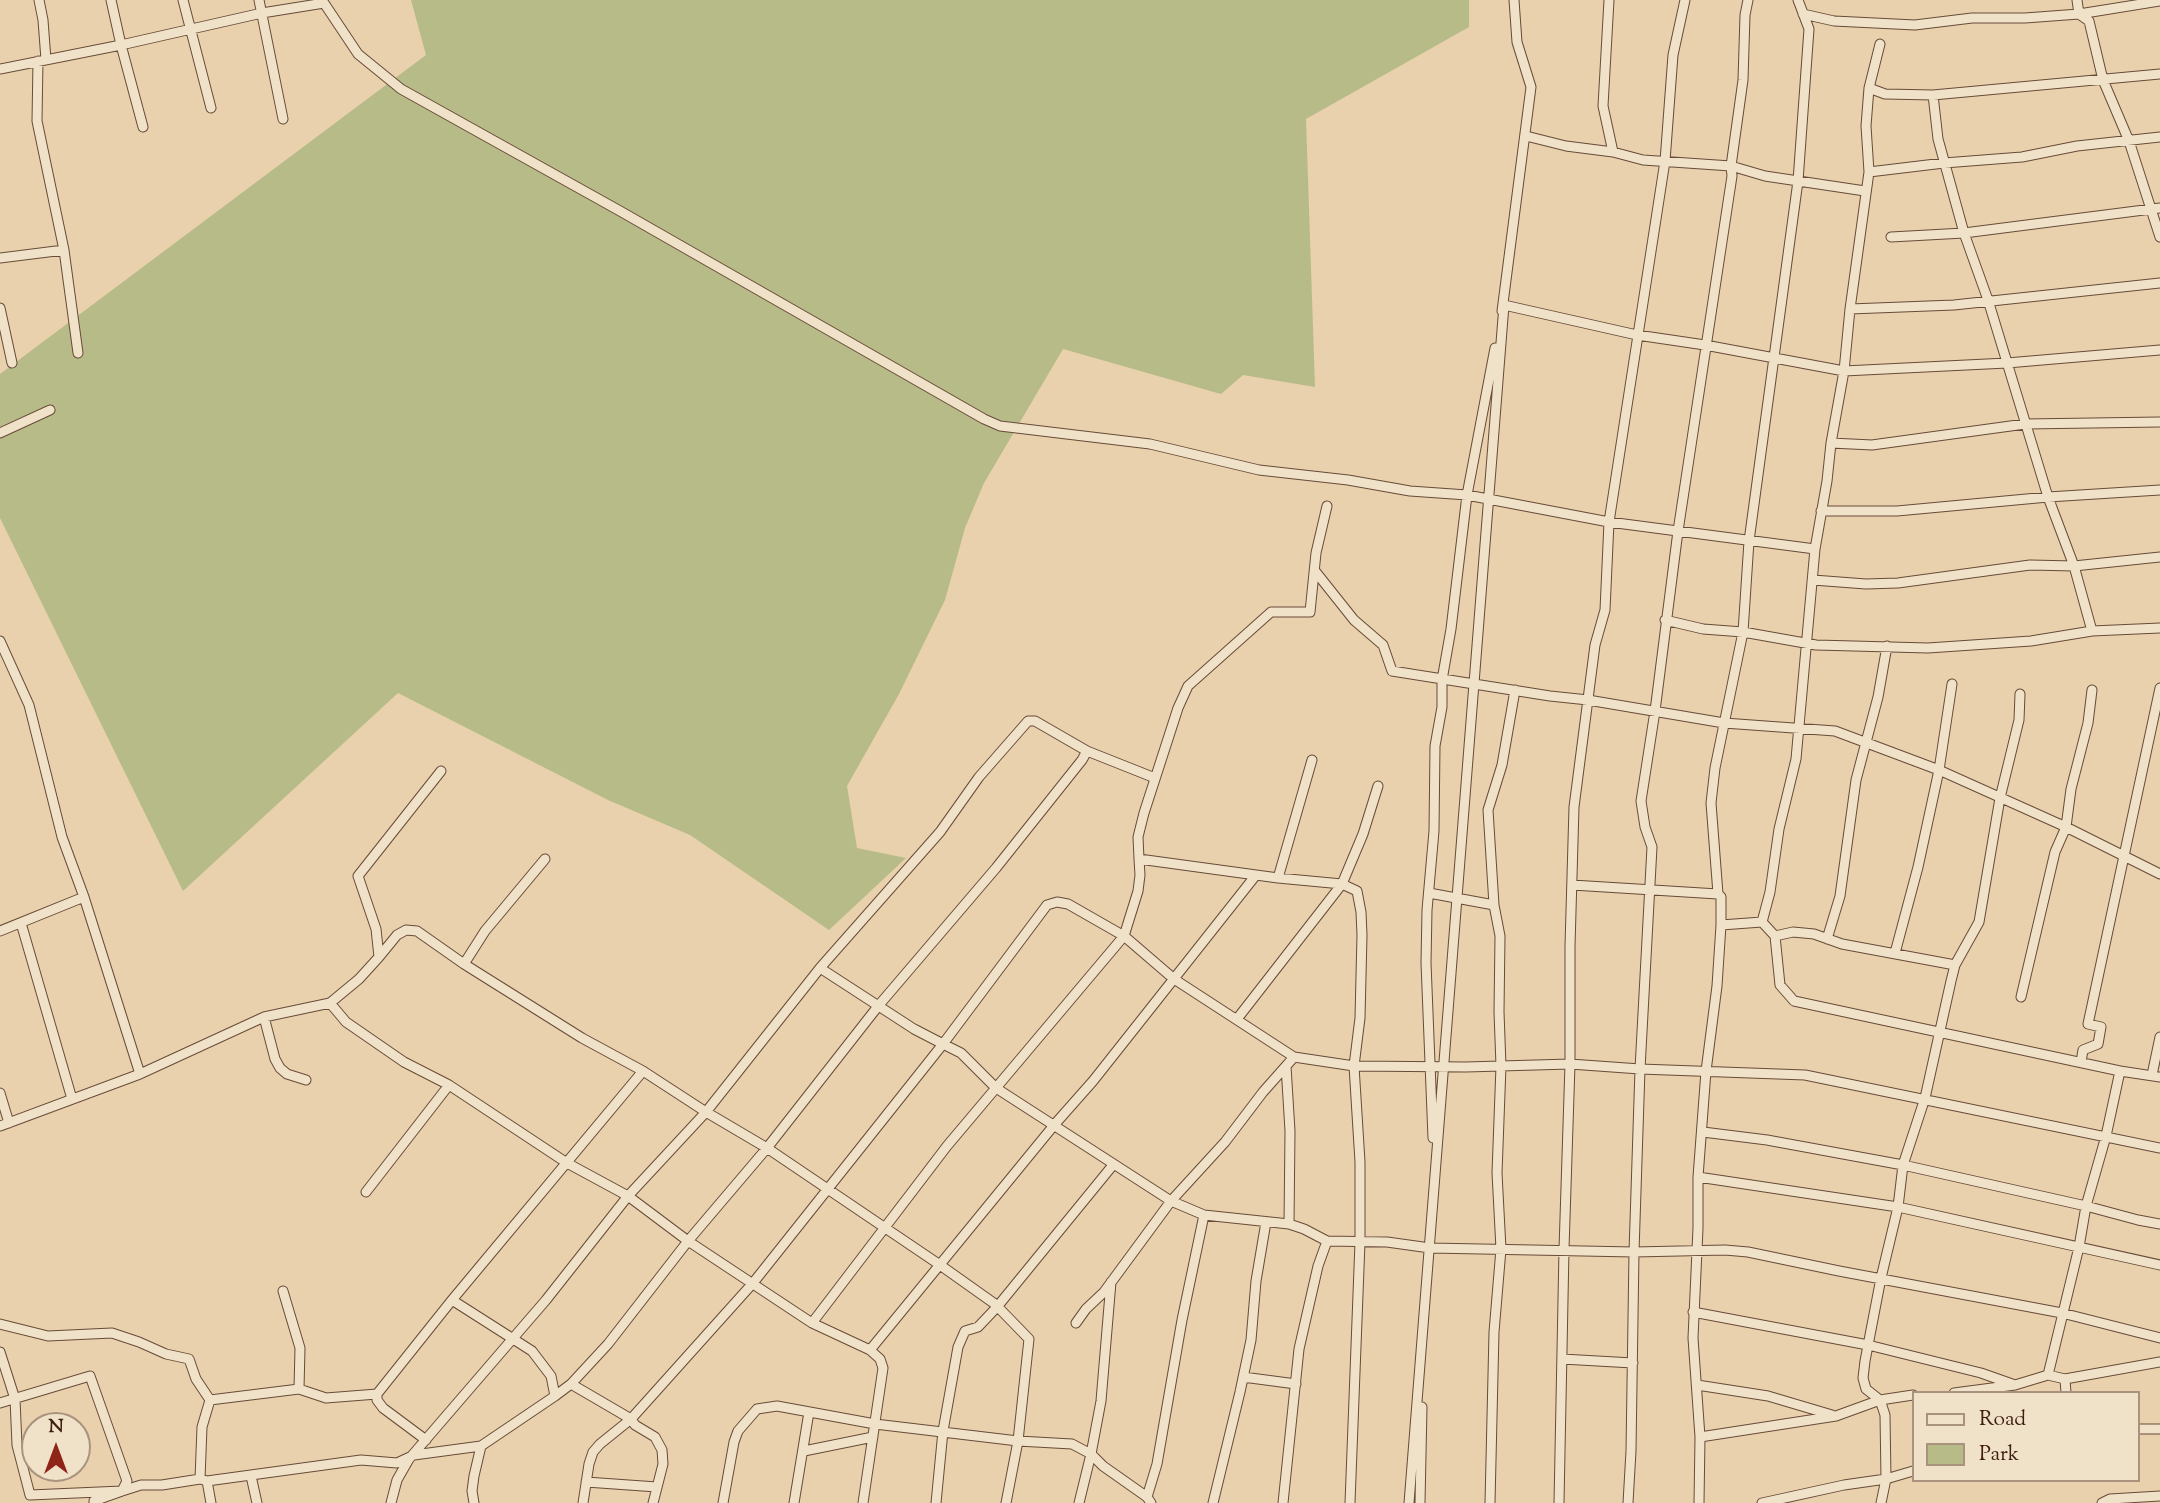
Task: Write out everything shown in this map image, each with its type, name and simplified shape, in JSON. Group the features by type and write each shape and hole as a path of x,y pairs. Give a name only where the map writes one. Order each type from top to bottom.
{"street":[{"path":"38,0 43,20 37,121 64,250 78,353"},
{"path":"111,0 143,127"},
{"path":"183,0 211,108"},
{"path":"259,0 283,119"},
{"path":"1409,1503 1504,305 1531,87 1517,42 1514,0"},
{"path":"1609,0 1603,106 1613,152"},
{"path":"1559,1503 1574,807 1595,645 1605,610 1609,522 1665,161 1673,55 1685,0"},
{"path":"1628,1503 1640,1069 1652,847 1645,827 1641,801 1705,345 1732,176 1731,166 1743,80 1744,26 1748,0"},
{"path":"1699,1503 1700,1437 1693,1338 1698,1177 1721,925 1712,803 1715,768 1742,632 1749,541 1798,181 1809,29 1798,0"},
{"path":"2077,0 2079,13 2089,22 2104,80 2155,209 2160,237"},
{"path":"0,69 324,1 358,54 401,89 1000,426 1150,444 1259,470 1348,480 1410,491 1467,495 1609,522 1815,549"},
{"path":"1803,14 1834,21 1915,25 1972,18 2025,18 2079,13 2160,1"},
{"path":"1762,922 1770,892 1779,829 1796,759 1815,549 1844,371 1869,172 1866,126 1869,88 1880,44"},
{"path":"1869,88 1885,94 1933,95 2160,74"},
{"path":"1933,95 1938,139 1964,233 2048,497 2074,566 2092,631"},
{"path":"1526,136 1643,160 1731,166 1765,176 1865,191"},
{"path":"1869,172 2022,157 2077,146 2160,137"},
{"path":"1891,237 1964,233 2155,209"},
{"path":"0,258 64,250"},
{"path":"1850,309 1954,305 2160,283"},
{"path":"1420,1503 1433,1156 1426,963 1434,831 1435,746 1467,495 1504,305"},
{"path":"1504,305 1637,335 1844,371 2007,363 2160,350"},
{"path":"0,308 12,363"},
{"path":"0,433 50,410"},
{"path":"1831,443 1872,445 2025,424 2160,422"},
{"path":"1821,511 1897,511 2160,490"},
{"path":"813,1323 947,1146 1124,936 1138,891 1138,837 1178,708 1188,686 1271,612 1310,612 1316,553 1327,506"},
{"path":"1813,580 1866,584 1898,583 2030,565 2074,566 2160,557"},
{"path":"1315,570 1354,620 1383,645 1392,671 1724,723 1835,731 1939,770 2066,827 2160,874"},
{"path":"1665,620 1703,629 1742,632 1806,643 1928,648 2031,641 2092,631 2160,628"},
{"path":"0,641 29,705 62,837 84,897 140,1074"},
{"path":"1827,939 1840,896 1856,780 1878,696 1887,646"},
{"path":"1895,953 1918,867 1939,770 1952,684"},
{"path":"2081,1062 2083,1050 2098,1044 2101,1027 2088,1024 2160,688"},
{"path":"1490,1503 1494,1332 1501,1249 1497,1173 1501,1066 1500,936 1494,905 1488,810 1502,765 1515,690"},
{"path":"2021,998 2055,852 2066,827 2071,789 2088,723 2092,690"},
{"path":"1881,1503 1886,1479 1885,1415 1880,1399 1866,1389 1863,1378 1868,1345 1898,1207 1903,1165 1925,1098 1955,965 1979,922 2000,798 2019,720 2020,694"},
{"path":"391,1503 402,1469 546,1300 628,1196 706,1112 820,968 940,832 979,776 1028,720 1035,721 1087,751 1155,778"},
{"path":"94,1503 142,1485 251,1476 361,1461 397,1462 414,1455 481,1446 555,1396 608,1344 880,1005 996,868 1082,761 1087,751"},
{"path":"1278,878 1312,760"},
{"path":"379,957 376,929 358,876 441,771"},
{"path":"1237,1019 1342,884 1363,834 1378,786"},
{"path":"464,964 485,931 545,859"},
{"path":"1139,859 1342,884 1357,891 1361,912 1360,1018 1354,1066 1360,1162 1360,1242 1350,1503"},
{"path":"870,1350 1093,1081 1256,875"},
{"path":"1572,885 1718,894"},
{"path":"1429,893 1494,905"},
{"path":"0,931 84,897"},
{"path":"583,1503 593,1452 631,1419 753,1283 943,1044 1047,905 1057,902 1068,904 1124,936 1174,979 1294,1057 1354,1066 1570,1064 1805,1075 2160,1148"},
{"path":"1721,925 1762,922"},
{"path":"1762,922 1775,936 1780,985 1794,1001 2120,1071 2156,1076 2160,1037"},
{"path":"21,923 72,1099"},
{"path":"0,1093 4,1124 140,1074 264,1017 330,1003 359,979 397,935 406,929 416,931 582,1038 643,1071 767,1149 940,1265 997,1307 1029,1339 1018,1441 1006,1503"},
{"path":"1775,936 1793,932 1814,934 1842,944 1955,965"},
{"path":"820,968 914,1029 961,1053 996,1088 1055,1124 1113,1165 1171,1201 1204,1215 1289,1224 1327,1241 1387,1242 1430,1248 1748,1252 2062,1313 2160,1338"},
{"path":"330,1003 346,1022 404,1062 449,1085 567,1163 628,1196 688,1241 813,1323 870,1350 880,1359 883,1368 863,1503"},
{"path":"264,1017 280,1068 287,1074 306,1080"},
{"path":"1076,1323 1152,1229 1171,1201 1225,1142 1294,1057"},
{"path":"1286,1066 1290,1131 1289,1224"},
{"path":"426,1440 383,1408 377,1400 377,1394 643,1071"},
{"path":"2048,1375 2120,1071"},
{"path":"366,1192 449,1085"},
{"path":"1703,1132 1767,1140 1903,1165 2160,1224"},
{"path":"936,1503 943,1431 958,1348 965,1331 978,1326 997,1307 1113,1165"},
{"path":"1698,1177 1898,1207 2160,1265"},
{"path":"723,1503 737,1431 746,1419 764,1406 875,1424 1018,1441 1072,1444 1091,1454 1149,1500 1204,1215"},
{"path":"1213,1503 1251,1340 1256,1281 1266,1222"},
{"path":"1283,1503 1299,1349 1306,1312 1327,1241"},
{"path":"1079,1503 1101,1401 1112,1280"},
{"path":"283,1291 300,1348 299,1389"},
{"path":"452,1300 532,1351 551,1376 555,1396"},
{"path":"1693,1312 1868,1345 1981,1373 2015,1385"},
{"path":"0,1324 48,1336 112,1333 166,1354 189,1359 196,1379 210,1400"},
{"path":"0,1352 15,1399 17,1445 30,1495 122,1491"},
{"path":"1562,1359 1633,1363"},
{"path":"1969,1391 2015,1385 2048,1375 2065,1379 2160,1362"},
{"path":"0,1403 90,1376 127,1481 122,1491"},
{"path":"1243,1377 1296,1384"},
{"path":"2065,1379 2066,1391"},
{"path":"570,1384 631,1419 635,1425 655,1437 662,1450 663,1464 653,1503"},
{"path":"1697,1385 1768,1396 1836,1416"},
{"path":"210,1400 299,1389 326,1398 377,1394"},
{"path":"1700,1437 1836,1416 1880,1399 1912,1395"},
{"path":"210,1400 202,1427 203,1480 211,1503"},
{"path":"794,1503 809,1412"},
{"path":"2139,1429 2160,1429"},
{"path":"804,1451 873,1437"},
{"path":"474,1503 472,1491 481,1446"},
{"path":"1762,1503 1886,1479 1912,1471"},
{"path":"251,1476 257,1503"},
{"path":"586,1482 657,1487"},
{"path":"2102,1503 2110,1499 2160,1496"}],"green space":[{"path":"411,0 1469,0 1469,27 1306,119 1315,387 1243,375 1221,394 1063,349 984,483 965,528 945,600 899,694 847,786 857,848 906,858 829,930 690,835 608,800 398,693 183,891 0,518 0,374 426,55"}]}
